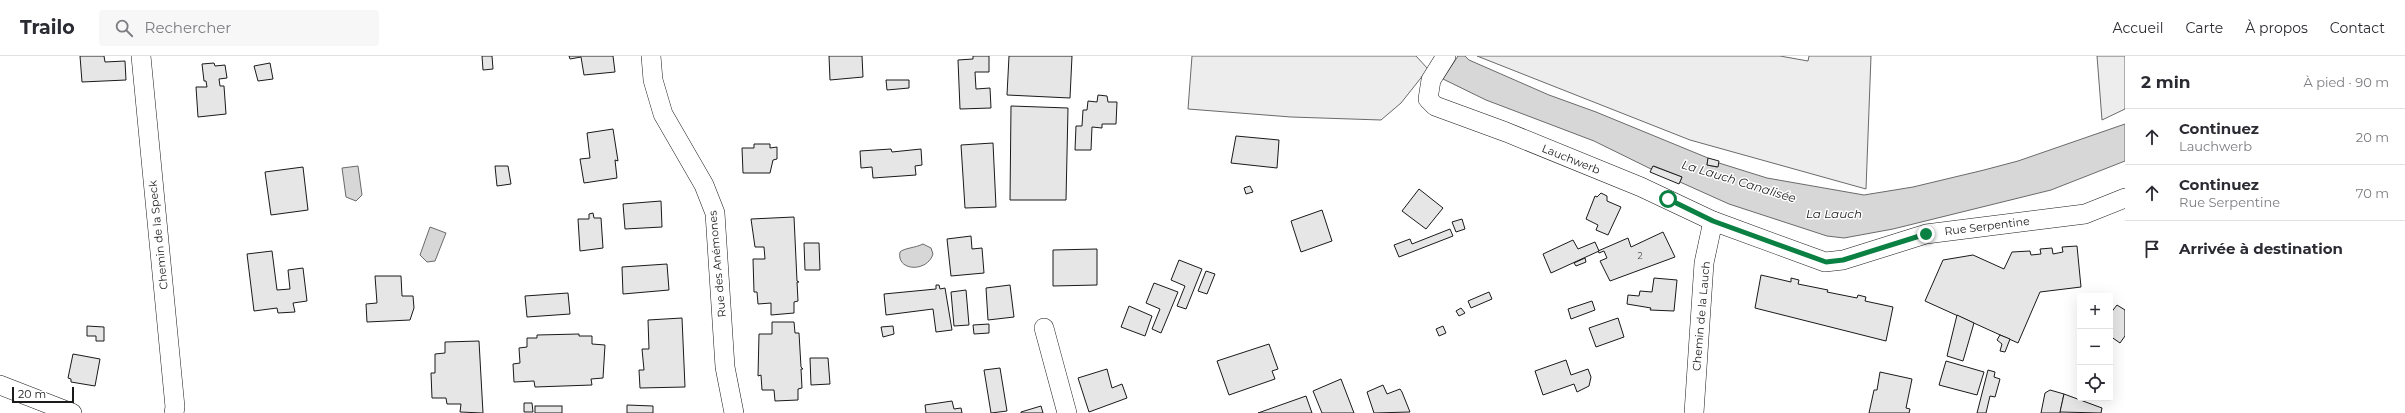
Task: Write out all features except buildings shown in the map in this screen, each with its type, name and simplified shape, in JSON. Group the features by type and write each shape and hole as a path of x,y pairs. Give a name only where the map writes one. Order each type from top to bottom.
{"street":[{"name":"Chemin de la Speck","path":"141,56 174,399 174,413"},
{"name":"Rue des Anémones","path":"651,56 653,80 663,114 704,185 716,213 725,367 734,413"},
{"name":"Lauchwerb","path":"1446,56 1431,80 1428,99 1435,106 1506,132 1641,187 1713,221"},
{"name":"Rue Serpentine","path":"1713,221 1826,262 1843,260 1926,234 2085,214 2125,198"},
{"name":"Chemin de la Lauch","path":"1694,413 1704,263 1713,221"},
{"path":"1044,328 1067,413"},
{"path":"0,385 72,413"}],"shaded area":[{"path":"1192,56 1416,56 1428,69 1401,103 1381,120 1291,117 1188,109"},
{"path":"1477,56 1780,56 1808,61 1809,56 1871,56 1866,189 1690,140"},
{"path":"2097,56 2125,56 2125,109 2102,120"}],"water":[{"name":"La Lauch","path":"1458,56 1465,56 1469,60 1549,95 1596,112 1708,158 1707,165 1717,167 1719,163 1767,178 1864,195 1913,187 2018,161 2125,124 2125,161 2051,190 1893,229 1844,238 1827,236 1729,204 1680,182 1682,177 1654,166 1651,169 1594,141 1486,100 1443,79"},
{"path":"358,166 362,195 356,201 346,197 342,168"},
{"path":"430,227 446,233 435,261 427,262 420,255"},
{"path":"923,244 931,248 933,254 930,260 919,267 907,266 903,263 900,258 900,252"}],"route":[{"path":"1668,199 1713,221 1826,262 1843,260 1926,234"}],"water label":[{"name":"La Lauch Canalisée","path":"1739,181"}]}
